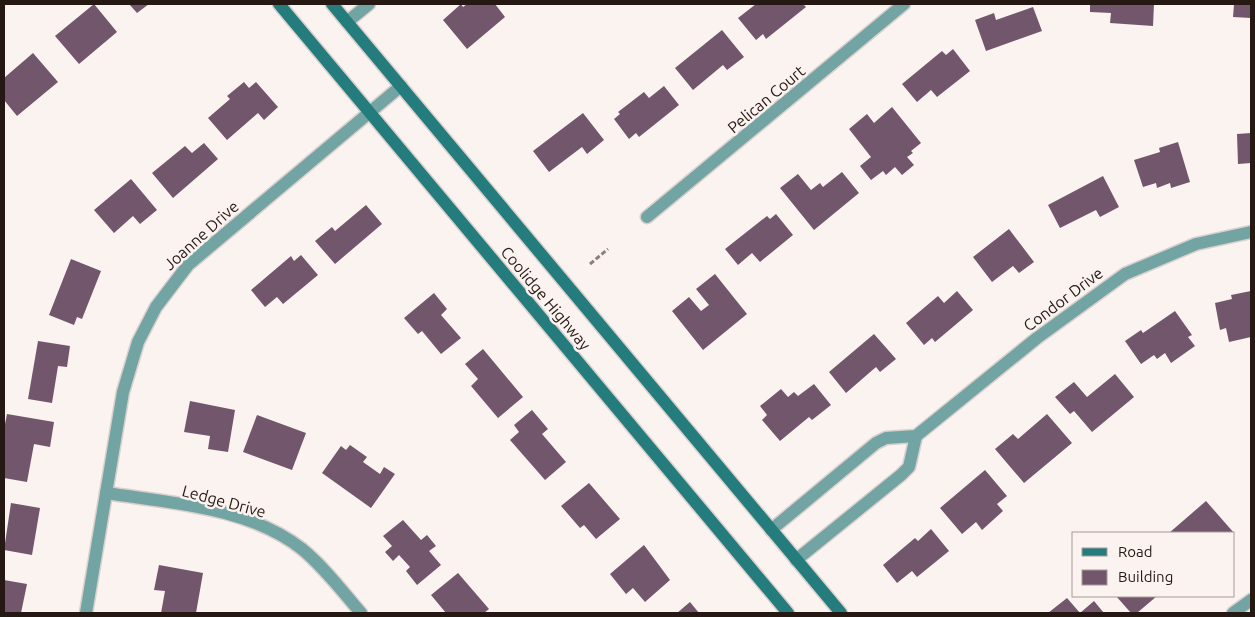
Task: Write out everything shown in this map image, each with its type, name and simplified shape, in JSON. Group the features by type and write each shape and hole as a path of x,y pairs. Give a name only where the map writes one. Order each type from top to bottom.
{"main road":[{"name":"Coolidge Highway","path":"279,4 788,613"},
{"name":"Coolidge Highway","path":"332,4 840,613"}],"street":[{"path":"347,22 369,4"},
{"name":"Pelican Court","path":"647,217 904,4"},
{"name":"Joanne Drive","path":"86,613 129,368 138,342 156,307 188,265 401,86"},
{"name":"Condor Drive","path":"916,436 1037,338 1125,274 1196,244 1251,232"},
{"path":"771,530 876,443 886,438 916,436 909,467 796,560"},
{"name":"Ledge Drive","path":"106,493 202,509 272,531 294,544 318,564 361,613"},
{"path":"1234,613 1251,600"}],"path":[{"path":"590,264 608,249"}],"building":[{"path":"94,4 117,32 79,64 55,36"},
{"path":"129,4 149,4 137,13"},
{"path":"461,4 463,7 467,4 495,4 505,17 467,49 443,20"},
{"path":"756,4 803,4 806,7 766,39 763,34 756,40 738,18"},
{"path":"1090,4 1154,4 1153,26 1110,23 1111,13 1090,12"},
{"path":"1234,4 1251,4 1251,18 1233,17"},
{"path":"1033,7 1042,31 986,51 975,20 994,13 996,20"},
{"path":"722,30 744,57 727,70 723,65 693,90 675,68"},
{"path":"953,49 970,71 937,97 931,90 917,102 902,84 942,51 946,55"},
{"path":"33,53 58,82 17,116 4,100 4,78"},
{"path":"244,82 249,88 256,82 278,107 264,120 258,113 227,140 208,118 230,99 227,96"},
{"path":"664,86 679,105 639,137 636,133 629,139 614,119 620,114 618,112 644,92 649,98"},
{"path":"892,107 921,143 907,157 914,165 902,175 895,167 886,175 883,171 871,180 860,166 871,157 849,129 867,114 874,123"},
{"path":"583,113 604,140 587,154 582,147 549,172 533,151"},
{"path":"1251,133 1251,163 1238,164 1237,134"},
{"path":"1178,142 1190,182 1171,188 1170,183 1157,188 1156,183 1143,187 1134,160 1160,152 1159,148"},
{"path":"204,143 218,159 173,198 152,173 185,146 192,153"},
{"path":"842,172 859,193 814,230 780,188 798,174 811,190 820,183 823,187"},
{"path":"1103,176 1119,207 1100,217 1096,210 1060,228 1048,205"},
{"path":"131,179 157,210 140,224 133,216 114,233 94,210"},
{"path":"366,205 382,224 335,264 315,241 332,227 335,231"},
{"path":"776,214 793,235 760,262 752,253 738,265 725,249 767,216 770,219"},
{"path":"1009,229 1034,262 1019,273 1013,266 992,282 973,257"},
{"path":"301,255 318,275 283,304 277,297 265,307 251,290 291,256 294,261"},
{"path":"71,259 101,271 82,319 77,317 74,325 49,315"},
{"path":"715,274 747,314 703,350 672,311 689,297 701,311 709,305 696,289"},
{"path":"957,291 973,310 935,342 932,338 924,345 906,323 938,296 944,303"},
{"path":"1251,291 1251,337 1229,342 1226,328 1220,330 1215,303 1232,299 1231,295"},
{"path":"434,293 447,309 441,315 461,338 441,354 422,331 418,334 404,318"},
{"path":"1175,311 1192,335 1188,337 1195,346 1171,363 1165,353 1157,359 1154,355 1141,364 1125,341 1141,330 1143,333"},
{"path":"874,334 896,359 880,372 876,367 846,393 829,372"},
{"path":"38,341 70,346 67,367 58,366 52,403 28,399"},
{"path":"483,349 523,397 498,418 471,386 478,379 465,364"},
{"path":"1115,374 1134,397 1092,432 1074,411 1070,414 1055,397 1074,382 1087,397"},
{"path":"814,384 831,405 812,420 809,417 780,441 762,420 767,415 760,406 781,389 788,397 794,392 798,396"},
{"path":"190,401 235,410 228,452 208,449 210,436 184,432"},
{"path":"532,410 548,429 542,434 566,462 545,480 510,440 519,432 514,425"},
{"path":"7,414 54,422 50,447 34,444 27,482 4,478 4,429"},
{"path":"1047,414 1072,443 1024,483 995,449 1013,434 1018,439"},
{"path":"257,415 306,433 292,470 243,452"},
{"path":"350,445 367,457 363,462 380,474 384,467 395,474 371,508 322,473 341,446 346,450"},
{"path":"985,470 1007,496 997,504 1003,511 982,530 976,522 962,534 940,508"},
{"path":"589,483 620,519 596,539 584,525 580,528 561,506"},
{"path":"1206,501 1233,532 1170,532"},
{"path":"11,503 40,508 32,555 4,550"},
{"path":"403,520 421,540 427,535 436,546 429,551 441,565 417,585 406,571 410,567 399,555 393,561 385,552 392,546 383,536"},
{"path":"931,529 949,551 917,577 912,571 897,583 883,565 915,538 918,541"},
{"path":"644,545 670,580 645,602 633,588 626,594 610,574"},
{"path":"159,565 203,573 196,613 161,613 165,591 154,590"},
{"path":"458,573 489,609 484,613 446,613 431,595"},
{"path":"4,580 27,584 21,613 4,613"},
{"path":"1117,597 1156,597 1137,613 1131,613"},
{"path":"1067,598 1080,613 1048,613"},
{"path":"1094,601 1104,613 1080,613"},
{"path":"690,602 699,613 677,613"}]}
